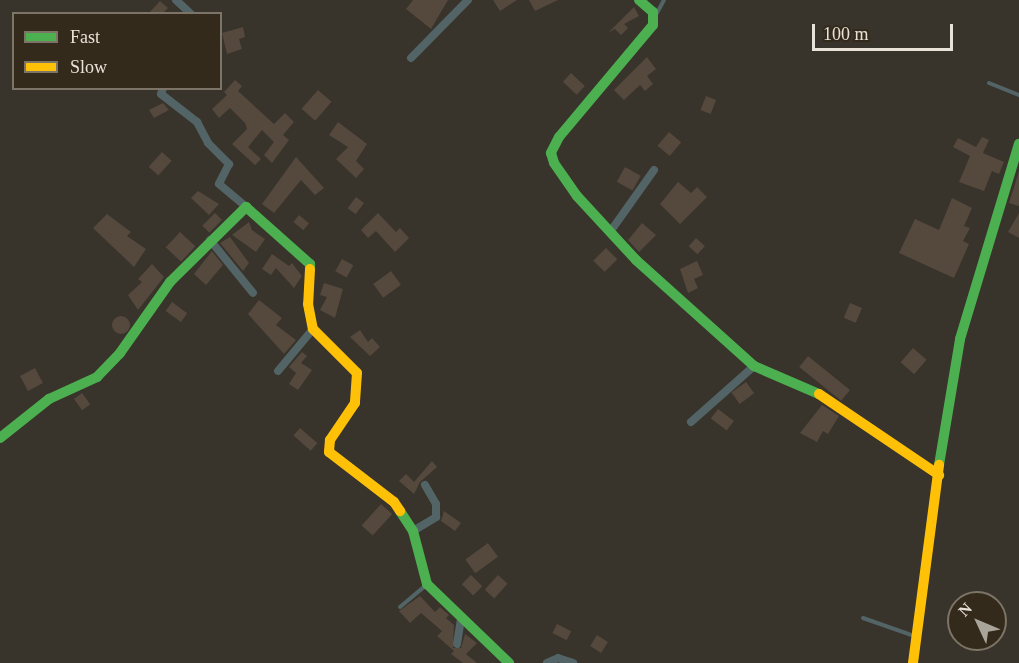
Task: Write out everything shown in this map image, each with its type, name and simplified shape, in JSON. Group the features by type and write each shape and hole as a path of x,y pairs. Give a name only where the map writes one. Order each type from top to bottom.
{"street":[{"path":"177,0 189,12"},
{"path":"411,58 468,0"},
{"path":"639,0 655,16 653,25 559,137 551,153 577,196 676,298 754,366 787,383 808,386 939,475"},
{"path":"162,90 161,94 197,122 208,143 229,164 219,184 310,264 308,304 312,329 352,366 359,382 355,403 330,440 329,452 394,502 413,531 427,584 509,663"},
{"path":"913,663 914,636 948,401 960,339 1016,161 1019,144"},
{"path":"610,232 654,170"},
{"path":"0,438 64,390 97,377 120,353 170,282 246,207"},
{"path":"210,240 253,293"},
{"path":"278,371 312,329"},
{"path":"691,422 754,366"},
{"path":"413,531 436,517 436,504 425,485"},
{"path":"457,644 461,618"},
{"path":"547,663 558,658 573,663"}],"lane":[{"path":"655,16 664,0"},
{"path":"989,83 1019,95"},
{"path":"400,607 427,584"},
{"path":"863,618 914,636"}],"building":[{"path":"413,0 448,0 431,29 406,9"},
{"path":"493,0 517,0 500,11"},
{"path":"529,0 558,0 535,11"},
{"path":"160,1 168,8 164,12 150,12"},
{"path":"634,7 639,16 624,24 628,28 621,35 615,29 608,33"},
{"path":"243,27 245,37 239,39 242,49 227,54 222,33"},
{"path":"647,57 656,69 647,76 653,84 645,91 640,85 624,100 614,90"},
{"path":"571,73 585,86 577,95 563,82"},
{"path":"235,80 242,86 238,91 274,124 285,113 294,122 283,135 289,140 272,163 264,155 274,142 262,130 248,147 261,159 255,165 232,144 247,129 245,123 230,108 219,118 212,109 227,95 224,92"},
{"path":"318,90 332,102 315,121 302,109"},
{"path":"706,96 716,100 711,114 700,110"},
{"path":"163,103 169,110 154,118 149,110"},
{"path":"338,122 367,144 356,161 364,169 356,178 336,159 348,147 329,135"},
{"path":"669,132 681,142 670,156 657,146"},
{"path":"982,137 989,140 983,153 1004,162 999,174 992,171 984,191 959,182 970,156 953,147 958,138 976,147"},
{"path":"162,152 172,161 158,176 149,167"},
{"path":"296,157 324,188 315,195 301,180 274,213 262,204"},
{"path":"625,167 641,176 633,191 617,182"},
{"path":"1019,171 1019,206 1009,203"},
{"path":"678,182 691,193 697,187 707,197 680,224 660,204"},
{"path":"198,191 219,204 209,215 191,198"},
{"path":"356,197 364,203 356,214 348,208"},
{"path":"952,198 972,208 964,226 970,228 963,241 969,244 954,278 899,253 915,219 939,230"},
{"path":"215,213 222,220 209,233 202,226"},
{"path":"378,213 396,232 400,228 409,238 395,252 376,231 368,238 361,230"},
{"path":"1019,213 1019,238 1008,232"},
{"path":"107,214 131,232 127,236 146,249 134,267 93,228"},
{"path":"299,215 309,223 303,230 293,222"},
{"path":"249,222 252,230 265,239 256,252 232,235"},
{"path":"642,223 656,235 639,252 628,240"},
{"path":"180,232 195,246 181,262 166,247"},
{"path":"230,237 249,263 243,271 220,243"},
{"path":"696,238 705,246 698,254 689,246"},
{"path":"606,248 617,259 605,272 593,261"},
{"path":"212,251 223,265 206,285 194,274"},
{"path":"272,254 289,266 292,263 302,276 294,288 276,268 271,275 262,269"},
{"path":"342,259 353,265 347,278 335,271"},
{"path":"697,261 703,275 694,279 698,288 688,293 680,269"},
{"path":"152,264 164,277 138,310 128,295 142,282 138,279"},
{"path":"391,271 401,285 383,298 373,284"},
{"path":"324,283 343,289 335,318 320,310 327,297 320,295"},
{"path":"259,300 282,318 276,325 296,340 284,354 248,314"},
{"path":"172,302 187,313 181,322 166,311"},
{"path":"850,303 862,308 856,323 844,318"},
{"path":"121,316 127,319 130,325 127,331 121,334 115,331 112,325 115,319"},
{"path":"360,330 368,342 372,338 380,347 370,356 350,337"},
{"path":"913,348 927,360 914,374 901,362"},
{"path":"302,352 307,356 301,363 312,370 298,390 289,384 296,373 289,367"},
{"path":"808,356 850,390 841,401 799,367"},
{"path":"35,368 43,383 28,391 20,376"},
{"path":"746,382 754,393 740,404 731,393"},
{"path":"82,393 90,404 82,410 74,399"},
{"path":"822,405 839,416 828,434 823,431 817,442 800,433"},
{"path":"718,409 734,421 727,431 711,419"},
{"path":"300,428 317,443 311,451 293,436"},
{"path":"432,461 437,467 420,482 414,494 399,481 406,474 414,482"},
{"path":"381,504 392,514 373,536 362,526"},
{"path":"444,511 461,523 455,531 441,521"},
{"path":"488,543 498,557 475,573 465,559"},
{"path":"471,575 482,586 473,596 462,584"},
{"path":"498,575 508,584 494,599 485,590"},
{"path":"420,596 435,612 440,607 449,615 446,618 454,625 453,648 461,648 465,634 477,643 466,654 477,663 463,663 451,654 454,651 437,636 442,631 421,613 410,623 399,611"},
{"path":"557,624 571,631 567,640 552,633"},
{"path":"597,635 608,642 601,653 590,646"}],"traffic: fast":[{"path":"639,0 653,12 653,25 559,137 551,153 554,163 577,196 636,260 754,366 819,394"},
{"path":"939,465 960,339 1019,144"},
{"path":"0,438 49,399 97,377 120,353 170,282 246,207 310,264 310,269"},
{"path":"400,511 413,531 427,584 509,663"}],"traffic: slow":[{"path":"310,269 308,304 313,329 357,373 355,403 330,440 329,452 394,502 400,511"},
{"path":"819,394 939,475"},
{"path":"913,663 939,465"}]}
